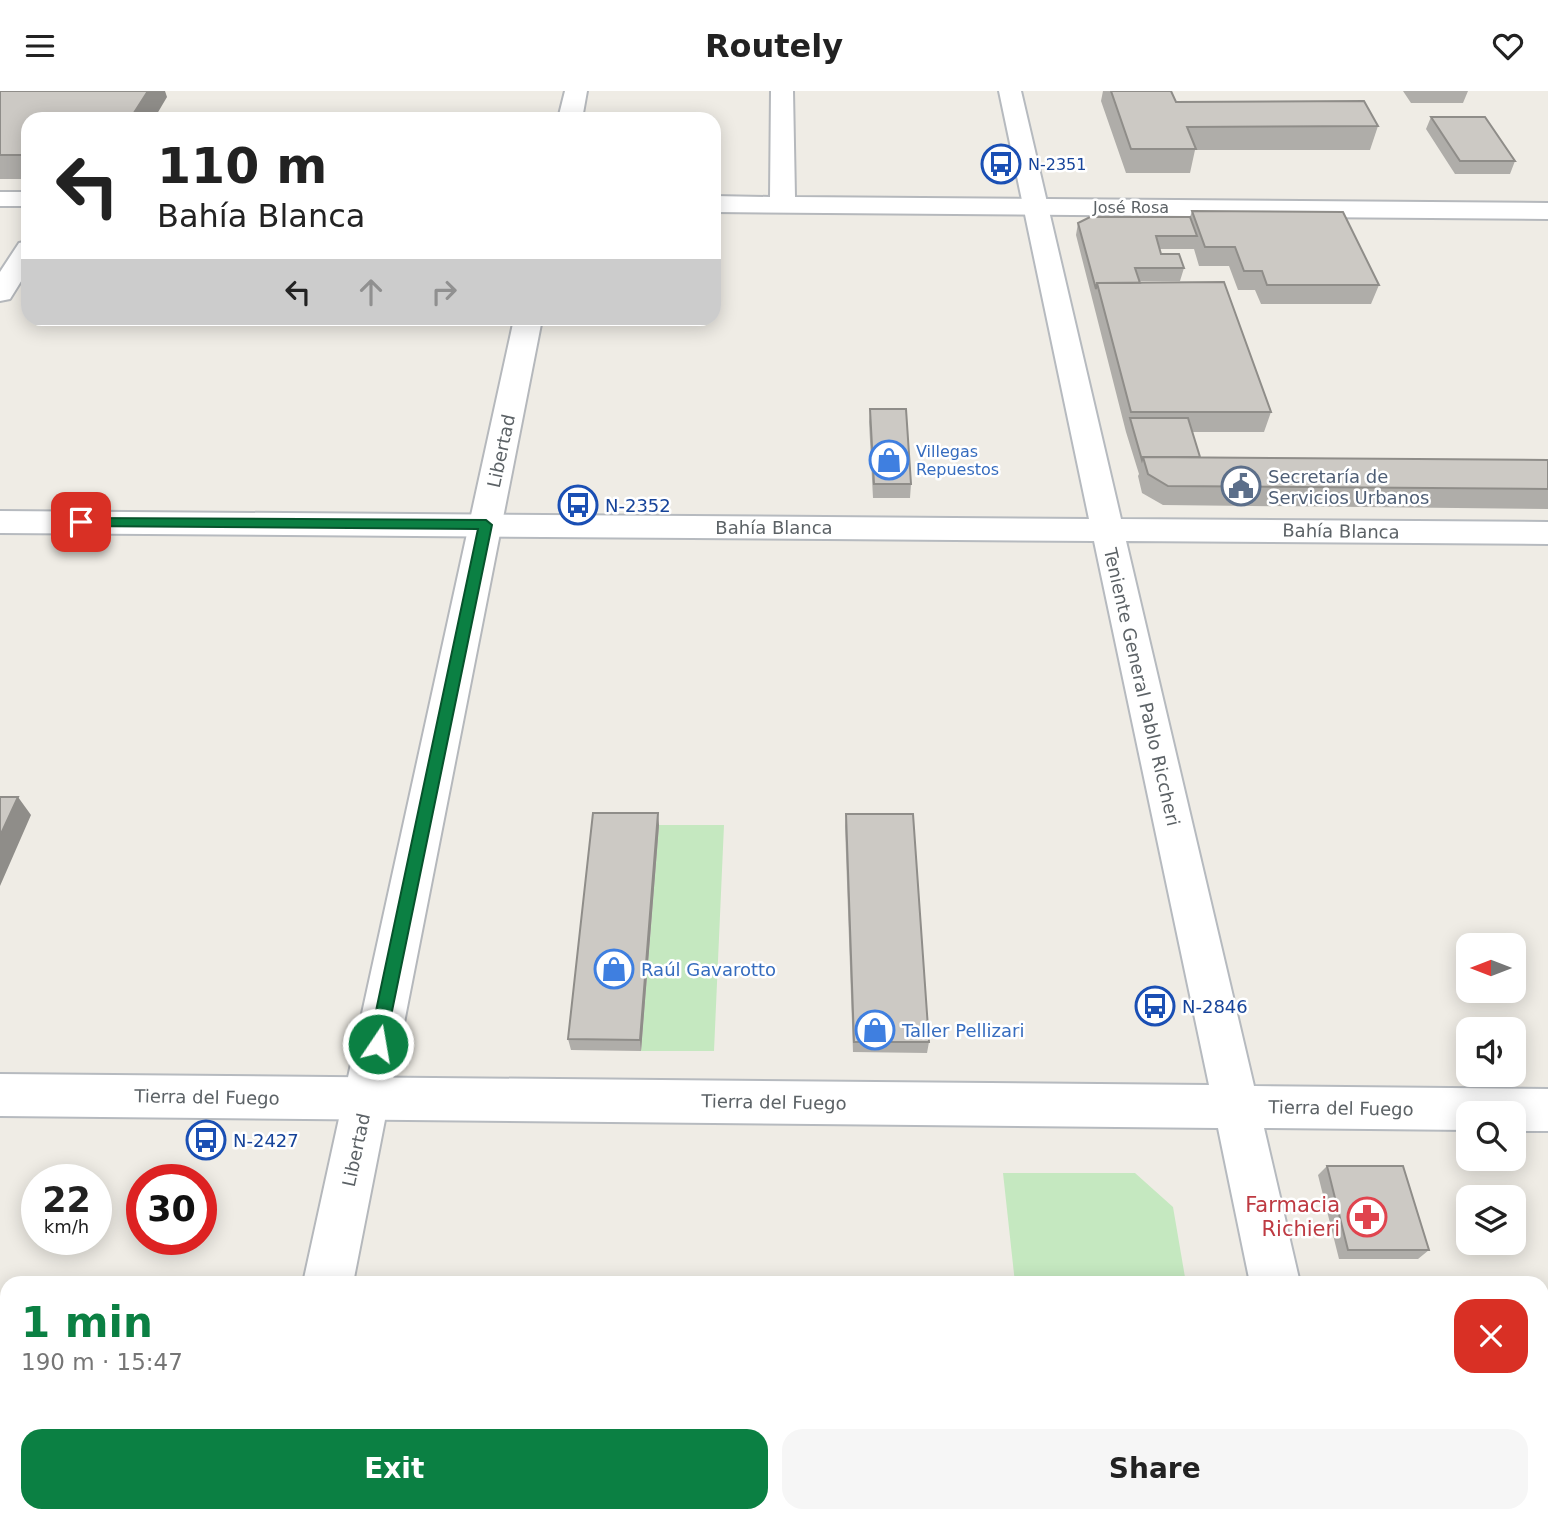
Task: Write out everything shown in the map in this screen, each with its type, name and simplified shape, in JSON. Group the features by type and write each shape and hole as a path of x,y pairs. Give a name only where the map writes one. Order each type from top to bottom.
{"street":[{"path":"572,112 576,91"},
{"path":"782,91 783,205"},
{"name":"Teniente General Pablo Riccheri","path":"1010,91 1273,1276"},
{"path":"0,199 21,199"},
{"name":"José Rosa","path":"721,204 1548,211"},
{"path":"0,293 21,260"},
{"name":"Libertad","path":"329,1276 527,326"},
{"name":"Bahía Blanca","path":"0,522 1548,533"},
{"name":"Tierra del Fuego","path":"0,1095 1548,1110"}],"green space":[{"path":"659,825 724,825 714,1051 641,1051"},
{"path":"1003,1173 1135,1173 1173,1207 1185,1276 1014,1276"}],"building":[{"path":"0,91 148,91 134,112 21,112 21,155 0,155"},
{"path":"1111,91 1171,91 1176,102 1364,101 1378,126 1187,127 1196,149 1131,149"},
{"path":"1431,117 1485,117 1515,161 1460,161"},
{"path":"1192,211 1343,212 1379,285 1267,285 1262,271 1244,271 1235,247 1205,247"},
{"path":"1090,217 1190,217 1197,236 1156,236 1161,254 1179,254 1184,268 1135,268 1140,283 1097,283 1096,289 1078,223"},
{"path":"1224,282 1271,412 1131,412 1097,283"},
{"name":"Villegas Repuestos","path":"870,409 906,409 911,484 874,484"},
{"path":"1130,418 1188,418 1200,457 1143,457 1142,460"},
{"path":"1143,457 1548,460 1548,489 1168,486 1148,474"},
{"path":"0,797 18,797 0,836"},
{"name":"Raúl Gavarotto","path":"593,813 658,813 640,1040 568,1039"},
{"path":"846,814 913,814 929,1042 854,1042"},
{"name":"Farmacia Richieri","path":"1327,1166 1403,1166 1429,1250 1348,1250"}],"place":[{"name":"N-2351","path":"1001,164"},
{"name":"Villegas Repuestos","path":"889,460"},
{"name":"Secretaría de Servicios Urbanos","path":"1241,486"},
{"name":"N-2352","path":"578,505"},
{"name":"Raúl Gavarotto","path":"614,969"},
{"name":"N-2846","path":"1155,1006"},
{"name":"Taller Pellizari","path":"875,1030"},
{"name":"N-2427","path":"206,1140"},
{"name":"Farmacia Richieri","path":"1367,1217"}],"route":[{"path":"81,522 486,525 378,1044"}]}
